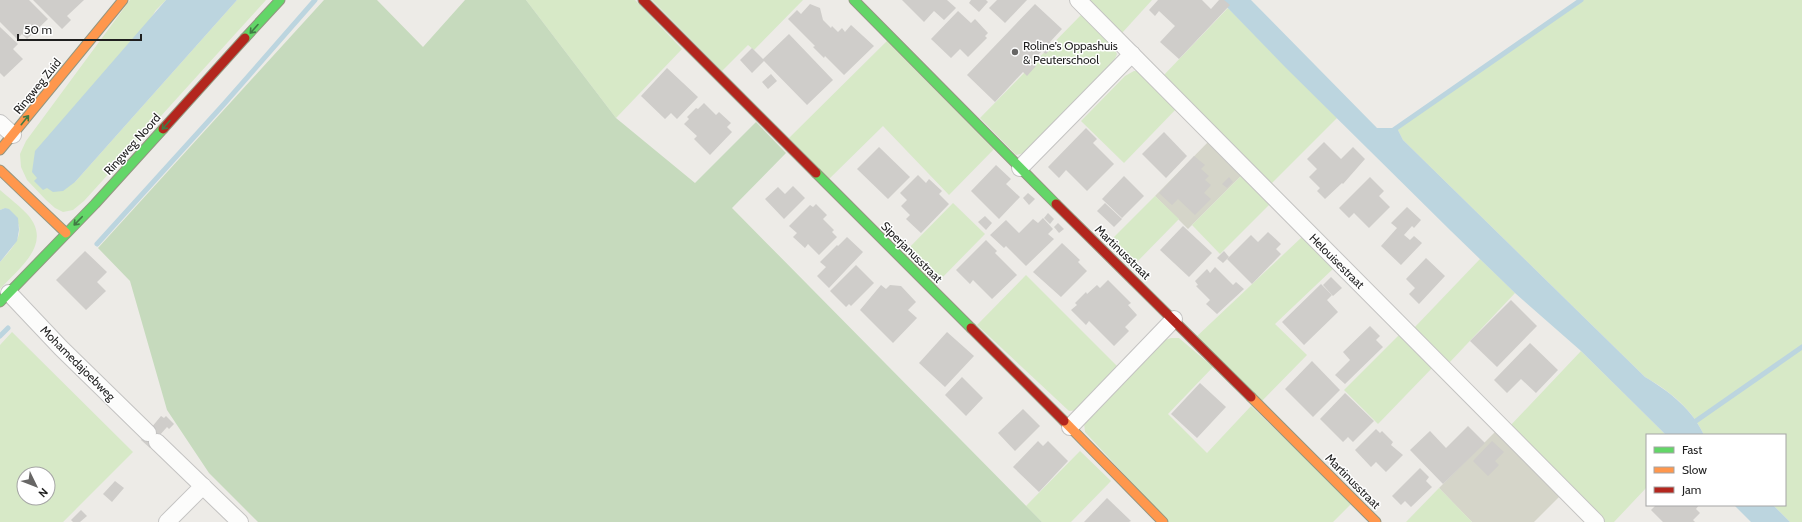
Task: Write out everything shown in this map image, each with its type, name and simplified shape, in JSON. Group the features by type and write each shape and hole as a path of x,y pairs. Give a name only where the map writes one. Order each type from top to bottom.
{"street":[{"name":"Ringweg Zuid","path":"0,150 13,142 123,0"},
{"name":"Ringweg Noord","path":"4,297 66,233 280,0"},
{"name":"Siperjanusstraat","path":"643,0 1163,522"},
{"name":"Martinusstraat","path":"854,0 1020,168 1174,319 1376,522"},
{"name":"Helouisestraat","path":"1078,0 1596,522"},
{"path":"1020,168 1132,54"},
{"path":"0,123 13,142"},
{"path":"0,170 66,233"},
{"path":"16,174 21,190"},
{"name":"Mohamedajoebweg","path":"4,297 61,348 240,522"},
{"path":"1070,427 1174,319"},
{"path":"167,522 203,486"}],"shaded area":[{"path":"1212,138 1245,172 1188,229 1155,196"},
{"path":"1498,429 1563,493 1534,522 1472,522 1439,488"}],"green space":[{"path":"130,0 166,0 156,10 47,188 75,182 237,0 266,0 84,201 73,210 63,212 55,208 46,200 27,180 21,167 20,154 26,141"},
{"path":"324,0 377,0 423,47 465,0 526,0 616,118 695,183 756,122 786,153 732,208 1042,522 258,522 209,473 167,410 130,281 98,248"},
{"path":"526,0 635,0 682,49 616,118"},
{"path":"652,0 803,0 754,50 748,45 722,71"},
{"path":"1152,0 1122,33 1090,1"},
{"path":"1581,0 1802,0 1802,522 1790,522 1774,506 1786,506 1786,434 1703,434 1687,409 1663,388 1645,377 1403,140 1397,128"},
{"path":"1228,8 1337,118 1270,185 1163,76"},
{"path":"1081,15 1114,48 1117,54 1113,63 1024,153 1016,155 980,118"},
{"path":"888,40 994,149 949,195 883,126 829,179 789,138"},
{"path":"1134,71 1140,71 1177,108 1124,163 1081,121 1125,76"},
{"path":"1245,172 1274,200 1220,254 1192,225"},
{"path":"0,190 28,215 35,226 37,236 35,246 24,264 0,289 0,262 16,242 19,225 5,208 0,210"},
{"path":"1155,196 1179,219 1131,268 1107,244"},
{"path":"953,203 985,234 935,285 903,254"},
{"path":"1303,236 1335,267 1275,324 1307,355 1260,403 1194,339"},
{"path":"1480,259 1515,293 1449,363 1414,328"},
{"path":"1026,275 1120,369 1079,410 1069,411 977,325"},
{"path":"12,332 133,452 63,522 0,522 0,345"},
{"path":"1401,333 1434,366 1378,424 1344,390"},
{"path":"1171,338 1179,338 1213,367 1168,414 1207,453 1251,406 1352,503 1333,522 1168,522 1085,432 1084,423 1162,341"},
{"path":"1581,351 1665,434 1646,434 1646,488 1614,522 1605,522 1509,427"},
{"path":"1080,451 1111,481 1071,522 1042,522 1026,506"},
{"path":"1439,488 1472,522 1406,522"}],"water":[{"path":"166,0 237,0 75,182 63,191 53,192 47,188 43,190 34,181 37,178 32,172 35,151"},
{"path":"1220,0 1251,0 1377,128 1397,128 1403,140 1645,377 1671,395 1687,409 1703,434 1665,434 1581,351 1515,293 1285,67"},
{"path":"5,208 9,209 18,218 19,230 17,241 0,262 0,210"},
{"path":"1735,506 1774,506 1790,522 1751,522"}],"building":[{"path":"0,0 29,0 48,19 27,39 22,34 17,39 0,22"},
{"path":"33,0 84,0 67,16 71,20 62,29"},
{"path":"902,0 947,0 956,8 944,20 934,11 924,22"},
{"path":"971,0 986,0 988,2 979,12 969,3"},
{"path":"997,0 1027,0 1005,23 989,8"},
{"path":"1158,0 1202,0 1211,9 1219,0 1224,0 1230,5 1179,59 1160,42 1175,26 1159,11 1155,16 1149,10"},
{"path":"810,4 820,8 823,20 831,28 832,26 838,32 842,28 845,32 851,25 874,46 844,75 825,56 824,58 813,47 815,46 788,19 797,10 801,14"},
{"name":"Roline's Oppashuis & Peuterschool","path":"1035,4 1062,29 1050,42 1054,45 1046,54 1042,51 1032,61 1036,66 1027,76 1023,72 995,102 967,75"},
{"path":"958,11 971,23 975,19 988,33 985,36 987,38 968,57 960,49 951,58 931,39"},
{"path":"0,27 18,44 13,49 23,59 4,77 0,73"},
{"path":"789,34 833,80 807,105 764,61 752,73 740,60 752,48 763,59"},
{"path":"667,68 698,97 677,119 671,113 665,119 641,96"},
{"path":"771,74 777,81 768,89 762,82"},
{"path":"704,103 716,115 719,112 731,123 727,127 732,132 710,155 694,139 697,136 684,124 689,119 687,117 696,108 698,109"},
{"path":"1086,128 1097,139 1093,143 1114,164 1087,191 1066,170 1059,178 1048,167"},
{"path":"1164,132 1187,156 1166,178 1142,154"},
{"path":"1324,142 1341,159 1353,147 1365,159 1343,184 1342,183 1325,199 1317,191 1320,188 1309,177 1317,169 1307,159"},
{"path":"879,147 910,177 888,199 857,169"},
{"path":"1194,156 1205,165 1201,169 1209,176 1205,180 1211,185 1204,193 1211,199 1195,215 1178,199 1172,205 1159,193"},
{"path":"996,165 1011,179 1006,184 1020,197 999,219 971,191"},
{"path":"918,175 926,183 929,179 942,191 939,194 949,204 921,233 906,219 910,215 901,206 907,200 900,193"},
{"path":"1124,176 1144,196 1122,218 1102,199"},
{"path":"1229,177 1233,182 1227,188 1222,184"},
{"path":"1370,177 1384,191 1379,196 1390,207 1369,228 1354,213 1349,218 1339,208"},
{"path":"793,186 805,198 784,219 765,199 778,187 785,194"},
{"path":"1028,193 1035,199 1029,205 1023,198"},
{"path":"1105,203 1122,219 1114,227 1097,211"},
{"path":"816,204 827,215 823,219 834,230 832,232 837,237 819,255 808,244 805,248 793,237 797,233 789,226 810,205 813,207"},
{"path":"1407,207 1421,220 1414,228 1412,226 1404,235 1410,240 1414,236 1422,243 1401,265 1381,246 1397,228 1391,223"},
{"path":"1048,213 1054,219 1050,224 1044,218"},
{"path":"985,216 992,223 986,230 978,222"},
{"path":"1043,218 1053,229 1048,234 1054,239 1026,266 1006,246 1004,248 990,235 1006,220 1019,233 1033,219 1038,223"},
{"path":"1058,223 1064,229 1059,233 1054,227"},
{"path":"1183,226 1212,253 1189,277 1160,250"},
{"path":"1268,232 1281,244 1276,249 1281,254 1252,284 1227,259 1251,235 1258,242"},
{"path":"847,237 863,252 829,288 817,276 826,267 820,262"},
{"path":"986,240 997,251 995,253 1017,275 992,299 973,280 970,284 956,270"},
{"path":"1062,243 1080,260 1078,262 1087,271 1061,297 1033,272"},
{"path":"85,251 107,272 97,282 106,291 86,310 56,280"},
{"path":"1224,251 1229,257 1223,263 1217,258"},
{"path":"1426,258 1445,276 1419,304 1409,294 1415,288 1406,279"},
{"path":"856,265 874,283 851,306 849,304 846,307 830,291"},
{"path":"1215,267 1233,285 1236,282 1244,289 1217,314 1206,304 1210,300 1196,286 1198,285 1195,281 1207,269 1210,273"},
{"path":"1331,277 1342,288 1333,296 1323,285"},
{"path":"1108,280 1131,303 1128,305 1137,315 1125,327 1129,331 1114,346 1089,321 1086,325 1071,310 1077,305 1075,303 1086,292 1087,294 1097,285 1100,288"},
{"path":"1321,284 1332,295 1327,300 1338,312 1304,345 1282,322"},
{"path":"881,285 886,289 890,285 901,286 916,302 908,310 917,318 893,343 860,310"},
{"path":"1511,300 1537,326 1497,367 1470,341"},
{"path":"1370,326 1380,336 1376,340 1383,347 1345,384 1335,375 1350,360 1343,352"},
{"path":"947,332 974,356 945,387 919,363"},
{"path":"1530,343 1558,370 1536,393 1521,379 1507,393 1494,380"},
{"path":"1312,361 1340,390 1313,417 1285,389"},
{"path":"962,377 983,398 966,416 945,395"},
{"path":"1200,383 1226,407 1197,438 1171,414"},
{"path":"1345,393 1374,421 1353,442 1348,437 1343,442 1320,419"},
{"path":"1023,409 1040,426 1015,451 998,433"},
{"path":"161,416 164,418 166,416 174,424 169,429 167,427 159,436 161,437 150,448 141,440"},
{"path":"1468,426 1485,443 1443,484 1410,450 1430,431 1446,448"},
{"path":"1376,429 1380,433 1382,431 1393,442 1391,445 1403,455 1386,472 1376,462 1371,467 1355,450"},
{"path":"1038,441 1043,446 1048,441 1068,461 1039,492 1013,467"},
{"path":"1492,441 1504,452 1495,461 1499,465 1488,476 1473,461"},
{"path":"1420,468 1429,477 1426,481 1432,487 1411,507 1405,501 1401,505 1392,496"},
{"path":"115,481 124,488 112,502 103,494"},
{"path":"1107,498 1131,521 1084,522"},
{"path":"1655,506 1698,506 1696,509 1700,513 1693,520 1695,522 1663,522 1651,510"},
{"path":"81,510 87,516 80,522 73,522 71,520"}],"waterway":[{"path":"97,244 224,104 315,0"},
{"path":"1392,131 1581,0"},
{"path":"0,336 8,328"},
{"path":"1693,423 1802,347"}],"traffic: fast":[{"path":"245,38 280,0"},
{"path":"854,0 1056,204"},
{"path":"0,302 95,204 163,129"},
{"path":"816,173 971,328"}],"traffic: slow":[{"path":"0,150 123,0"},
{"path":"0,170 66,233"},
{"path":"1251,397 1376,522"},
{"path":"1064,421 1163,522"}],"traffic: jam":[{"path":"643,0 816,173"},
{"path":"163,129 245,38"},
{"path":"1056,204 1251,397"},
{"path":"971,328 1064,421"}],"place":[{"name":"Roline's Oppashuis & Peuterschool","path":"1015,52"}]}
